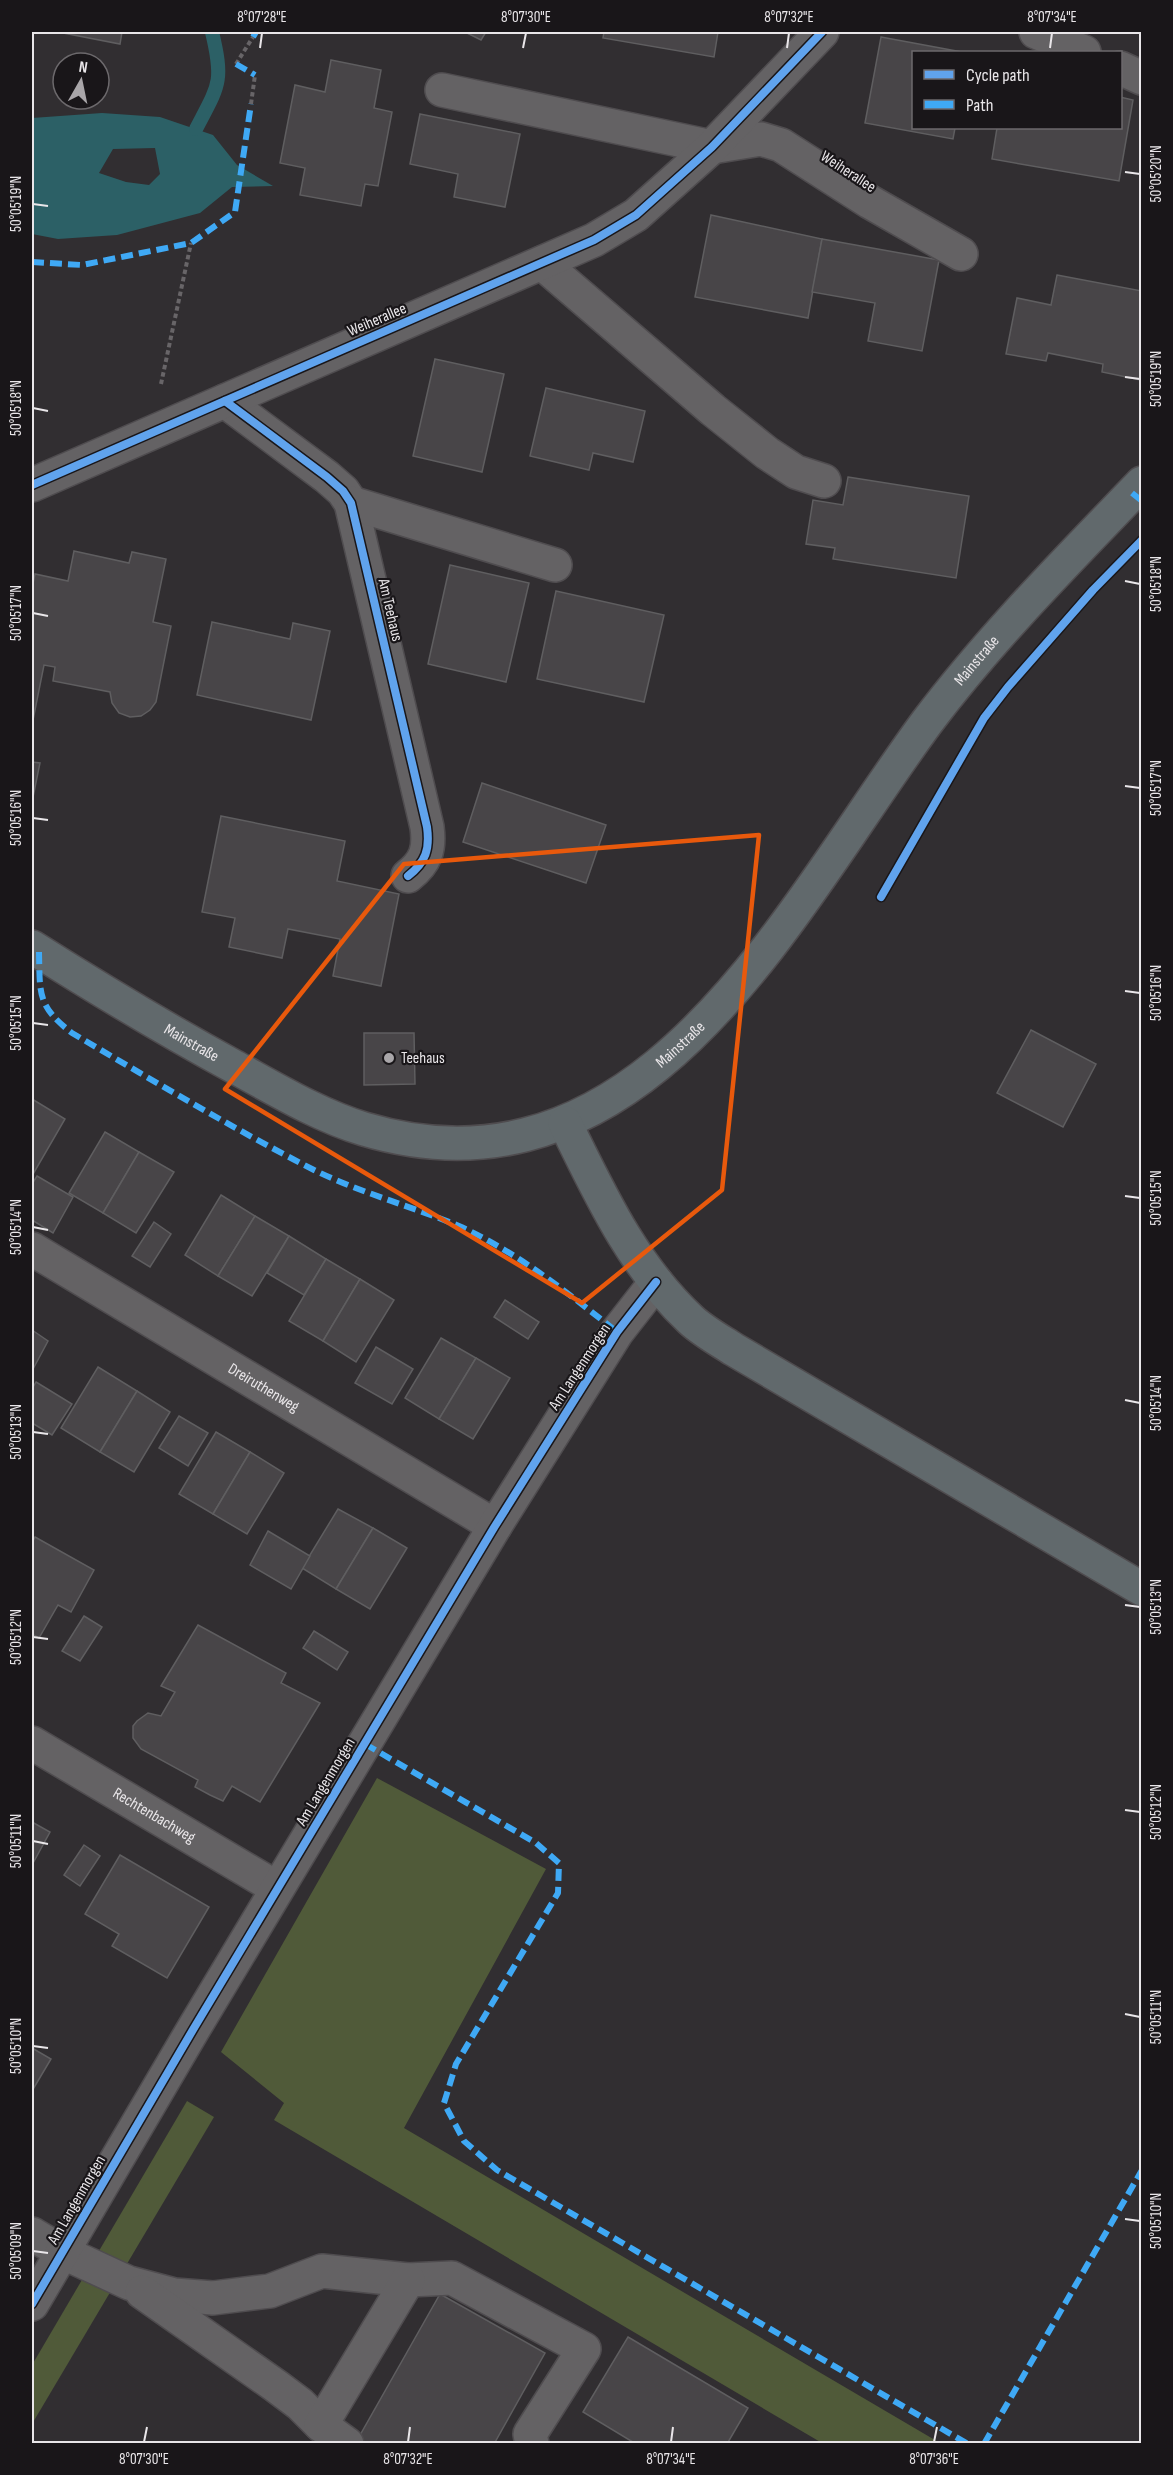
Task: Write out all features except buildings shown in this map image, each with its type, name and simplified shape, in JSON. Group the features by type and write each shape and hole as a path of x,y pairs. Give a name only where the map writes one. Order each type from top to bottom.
{"main road":[{"name":"Mainstraße","path":"32,947 281,1093 365,1129 403,1137 445,1142 481,1142 520,1137 566,1123 616,1094 664,1060 734,992 797,911 862,813 930,719 1010,622 1142,483"},
{"path":"566,1123 610,1216 656,1282 692,1321 733,1349 1142,1589"}],"street":[{"name":"Weiherallee","path":"32,485 594,240 636,215 712,147 822,32"},
{"path":"1036,32 1082,51"},
{"path":"1122,69 1142,78"},
{"name":"Weiherallee","path":"442,90 712,147 761,139 781,145 870,202 962,254"},
{"path":"542,263 758,446 796,472 824,481"},
{"name":"Am Teehaus","path":"225,401 327,477 343,491 351,503 427,827 427,854 419,867 408,876"},
{"path":"351,503 555,565"},
{"name":"Dreiruthenweg","path":"32,1250 495,1526"},
{"name":"Am Langenmorgen","path":"32,2304 277,1888 495,1526 617,1332 656,1282"},
{"name":"Rechtenbachweg","path":"32,1743 277,1888"},
{"path":"32,2234 62,2252 129,2283 174,2295 213,2298 270,2291 322,2271 408,2280 452,2278 584,2349 530,2434 532,2444"},
{"path":"129,2283 276,2386 334,2434 408,2280"}],"path":[{"path":"236,64 252,37"},
{"path":"251,104 255,75"},
{"path":"152,432 191,243"}],"highlighted area":[{"path":"759,835 722,1190 582,1303 225,1089 404,864"}],"green space":[{"path":"377,1778 546,1869 404,2128 940,2443 822,2443 274,2120 284,2103 221,2052"},
{"path":"187,2101 214,2117 32,2424 32,2365"}],"water":[{"path":"102,113 160,117 213,135 237,165 273,186 232,187 200,213 117,235 58,239 32,234 32,118","holes":["155,148 160,174 149,185 126,182 99,173 113,149"]}],"waterway":[{"path":"196,129 217,83 218,62 212,32"}],"marked path":[{"path":"253,37 256,32"},
{"path":"236,64 255,75"},
{"path":"32,262 82,265 191,243 235,212 251,104"},
{"path":"1132,493 1142,501"},
{"path":"39,952 41,989 46,1007 72,1033 222,1121 314,1170 480,1236 541,1274 617,1332"},
{"path":"365,1744 536,1843 559,1863 558,1893 456,2064 444,2103 464,2141 497,2170 968,2444"},
{"path":"984,2444 1142,2170"}],"cycle path":[{"path":"32,485 594,240 636,215 712,147 822,32"},
{"path":"225,401 327,477 343,491 351,503 427,827 428,842 425,855 419,866 408,876"},
{"path":"881,897 984,718 1008,687 1093,590 1142,540"},
{"path":"32,2304 194,2028 495,1526 617,1332 656,1282"}],"place":[{"name":"Teehaus","path":"389,1058"}]}
